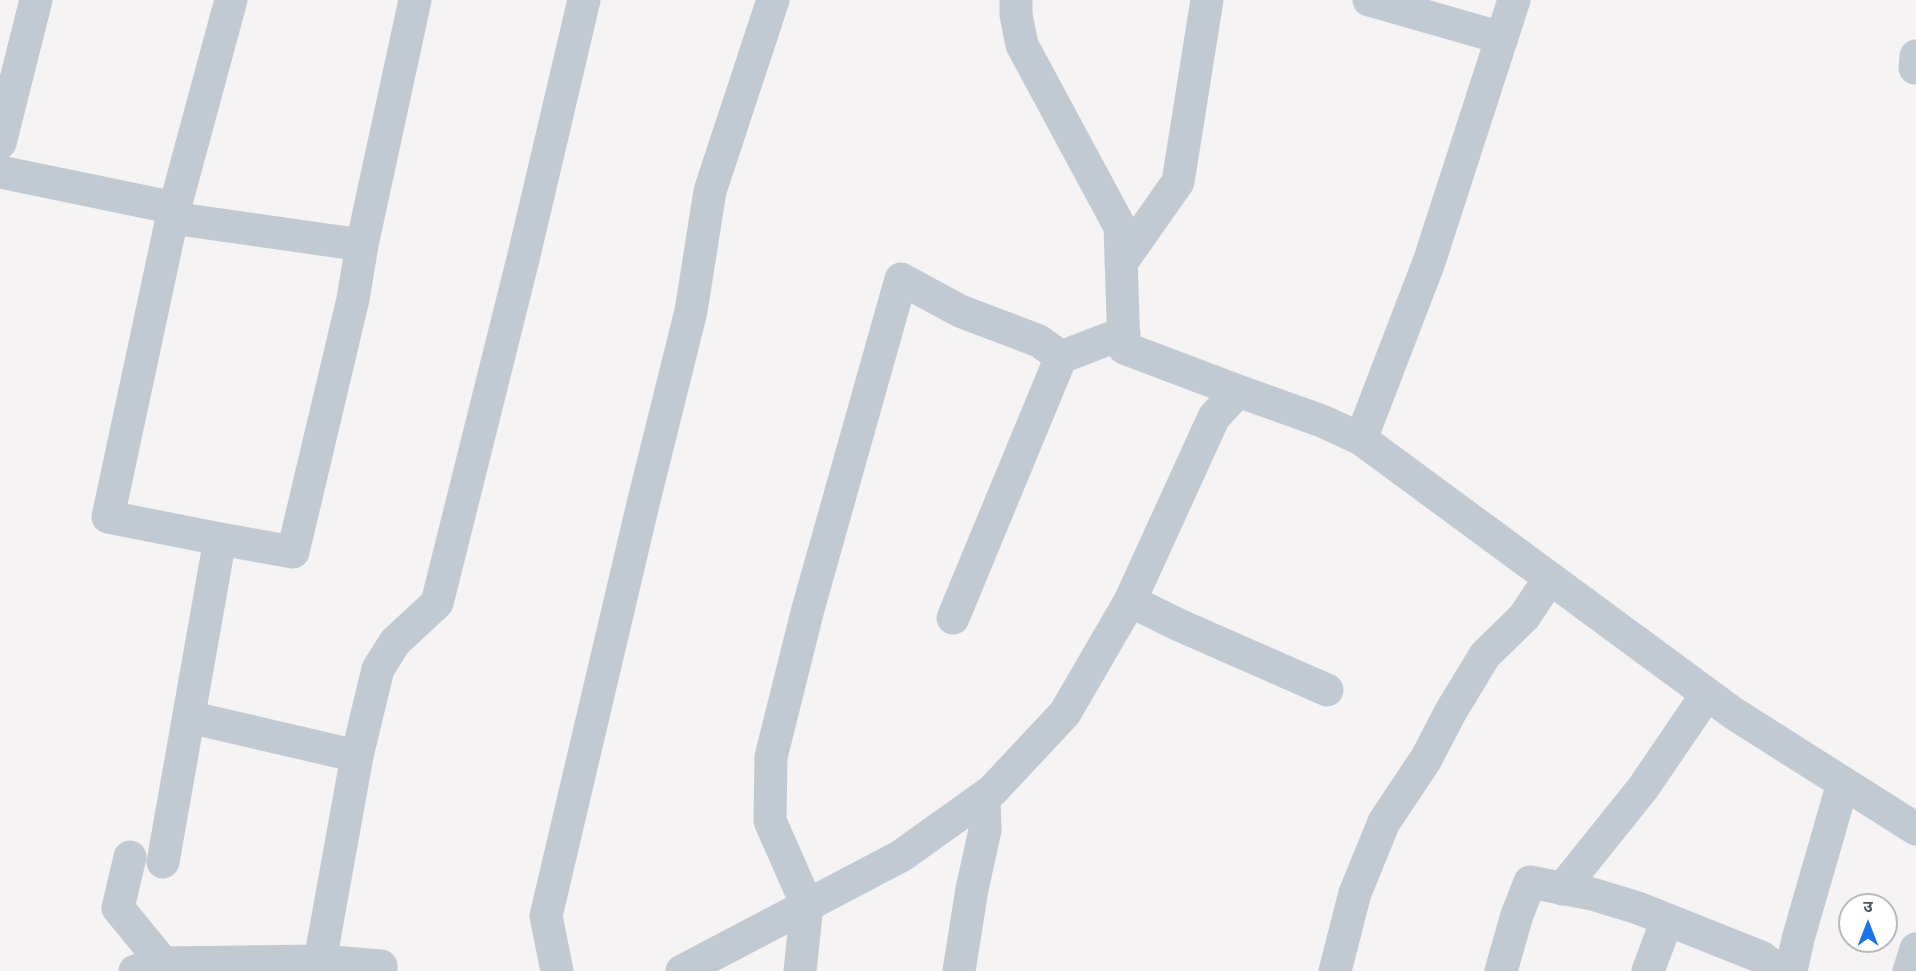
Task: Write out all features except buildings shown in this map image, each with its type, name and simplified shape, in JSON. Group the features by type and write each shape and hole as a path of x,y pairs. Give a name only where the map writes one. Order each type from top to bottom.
{"street":[{"path":"0,143 36,0"},
{"path":"231,0 173,213 108,517 293,552 353,299 362,245 415,0"},
{"path":"320,961 357,756 378,669 394,642 437,603 525,251 584,0"},
{"path":"558,971 546,916 691,311 711,191 773,0"},
{"path":"1016,0 1016,15 1022,45 1120,227 1124,348 1322,421 1361,439 1733,713 1916,829"},
{"path":"1121,264 1178,182 1207,0"},
{"path":"1369,0 1503,38"},
{"path":"1361,439 1428,262 1514,0"},
{"path":"0,172 173,213 362,245"},
{"path":"800,971 807,905 770,821 771,758 807,609 901,279 960,311 1040,341 1061,357"},
{"path":"953,618 1061,357 1124,333"},
{"path":"682,971 901,856 992,791 1065,713 1130,601 1214,417 1238,391"},
{"path":"163,862 220,539"},
{"path":"1335,971 1355,893 1384,822 1426,759 1451,711 1485,656 1524,617 1550,578"},
{"path":"1130,601 1327,690"},
{"path":"1562,889 1643,788 1707,694"},
{"path":"189,717 357,756"},
{"path":"1791,971 1797,939 1843,783"},
{"path":"959,971 972,889 985,830 984,797"},
{"path":"130,856 118,908 149,967 320,961 381,966 381,971"},
{"path":"1501,971 1517,915 1530,882 1601,897 1667,920 1761,957 1780,971"},
{"path":"1648,971 1667,920"},
{"path":"1909,971 1916,949"}]}
